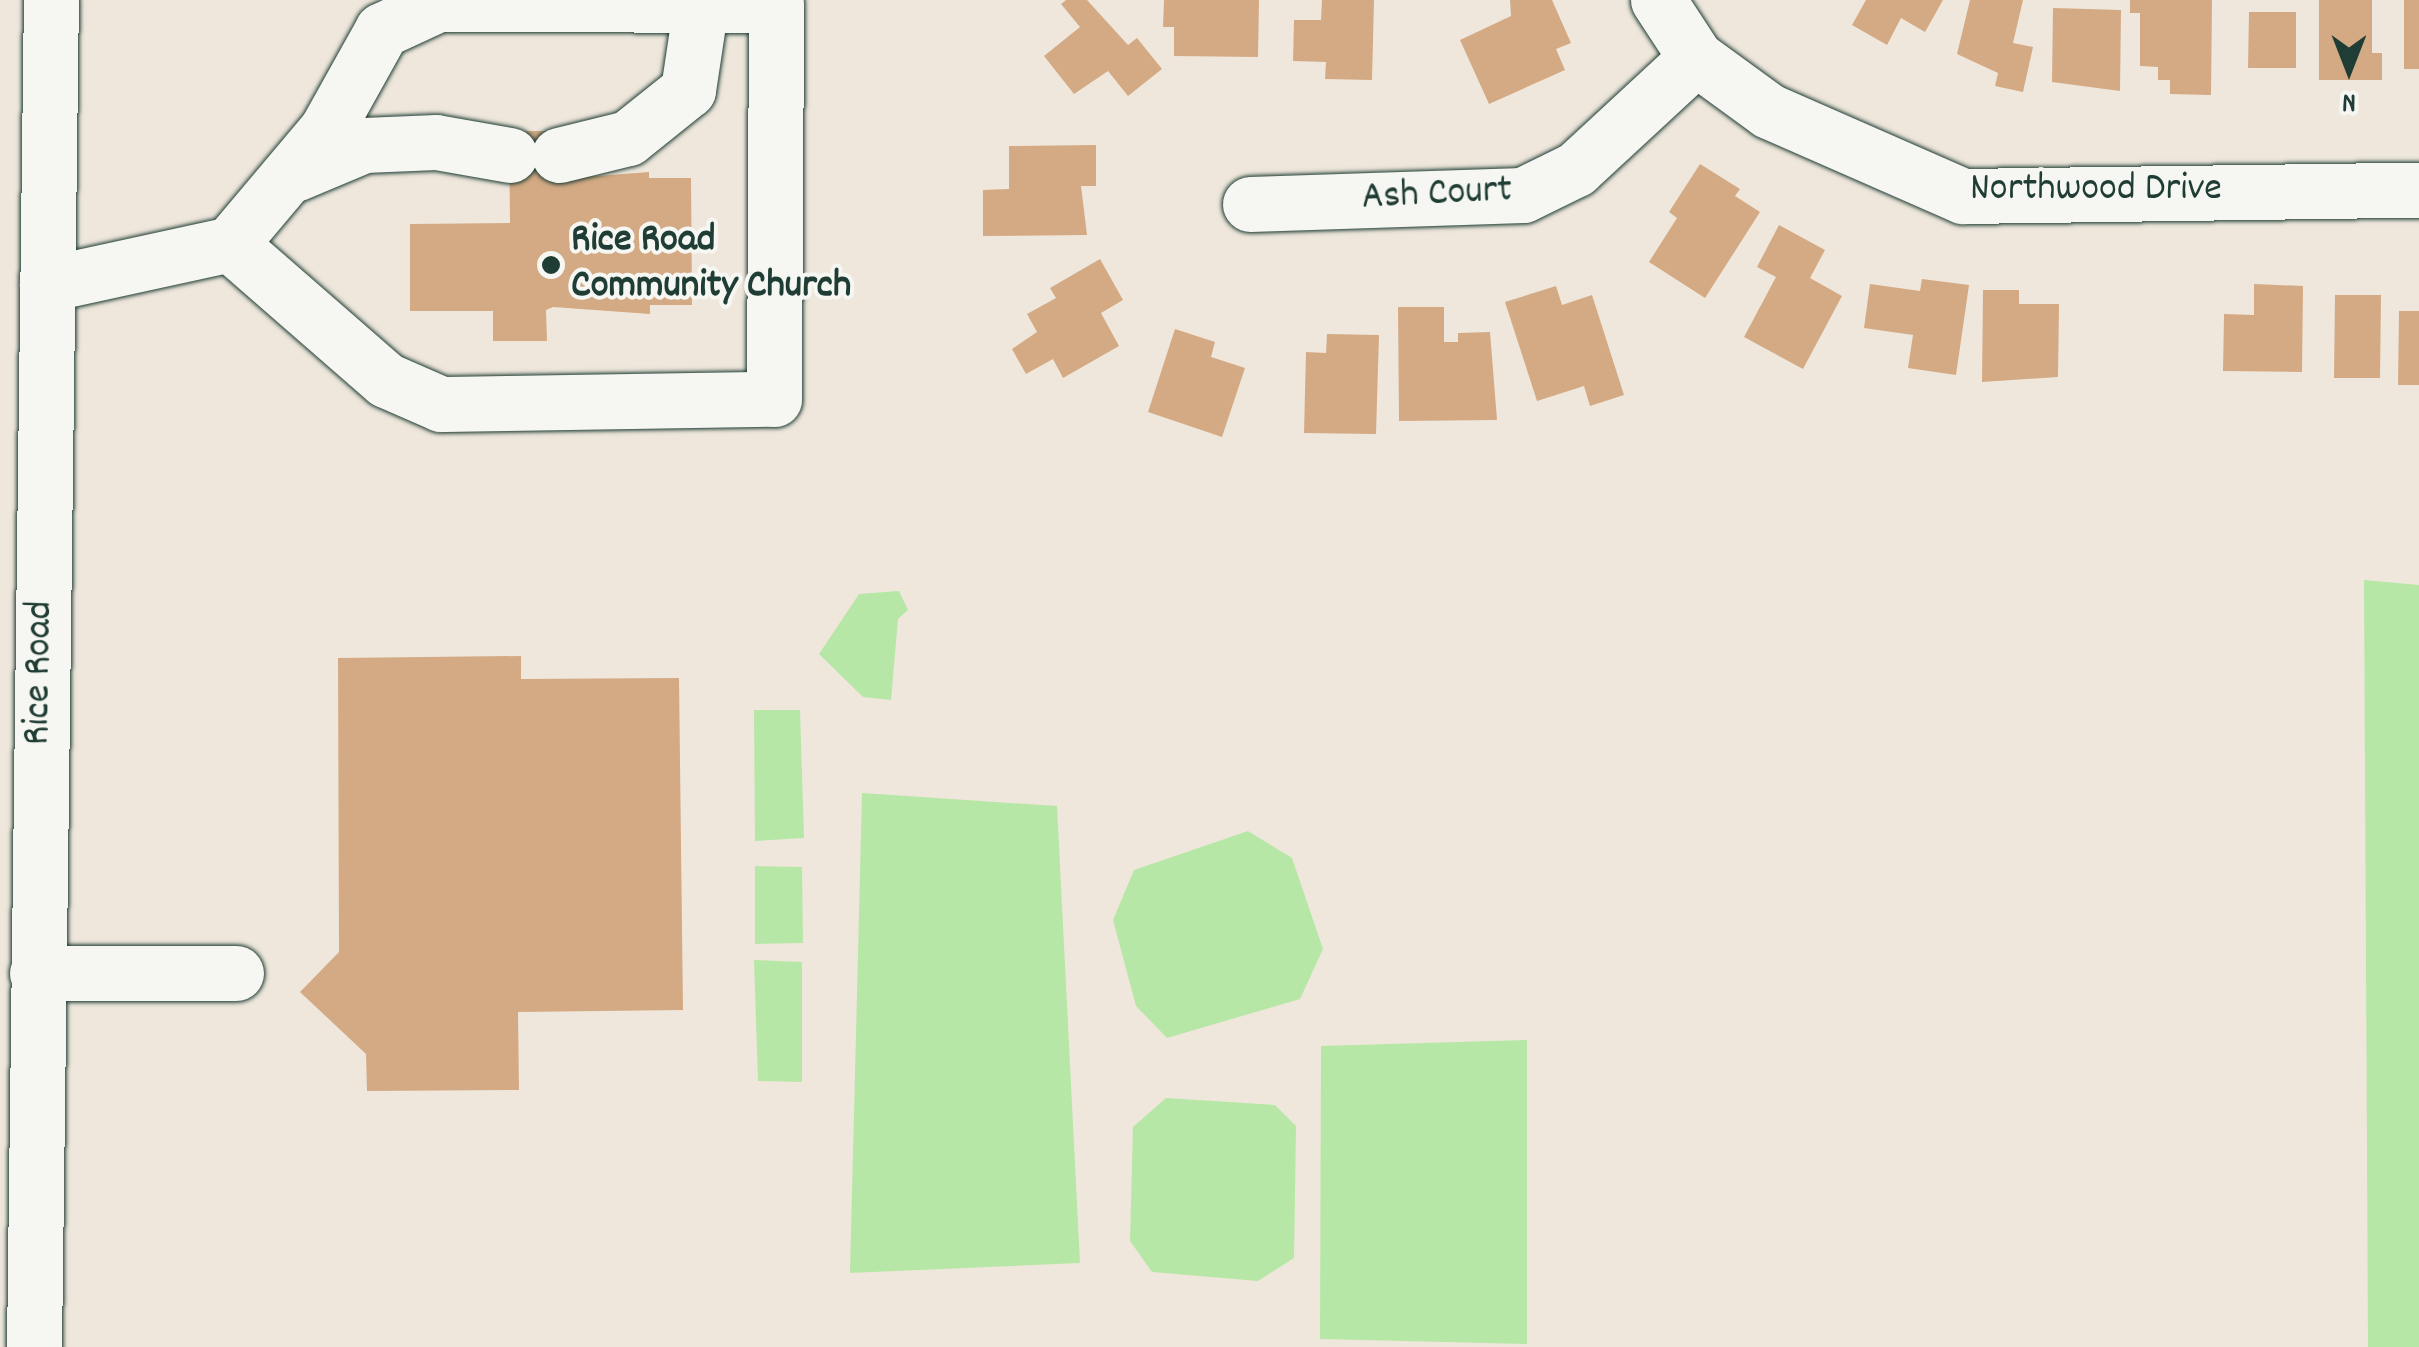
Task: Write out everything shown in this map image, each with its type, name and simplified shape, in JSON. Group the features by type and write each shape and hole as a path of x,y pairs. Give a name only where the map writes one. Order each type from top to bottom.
{"street":[{"name":"Rice Road","path":"34,1347 37,973 22,401 46,284 51,0"},
{"name":"Northwood Drive","path":"1658,0 1696,58 1769,111 1963,196 2419,190"},
{"path":"46,284 230,244 327,129 382,30 438,4 776,5 774,398 441,404 386,380 230,244"},
{"path":"285,178 364,145 436,142 534,155 628,138 688,90 701,4"},
{"name":"Ash Court","path":"1250,204 1523,195 1576,169 1696,58"},
{"path":"37,973 236,973"}],"green space":[{"path":"2364,580 2419,585 2419,1347 2368,1347"},
{"path":"899,591 908,610 898,619 891,700 863,697 819,654 859,594"},
{"path":"754,710 800,710 804,838 755,841"},
{"path":"862,793 1057,806 1080,1263 850,1273"},
{"path":"1248,831 1292,858 1323,949 1300,999 1167,1038 1136,1006 1113,920 1134,870"},
{"path":"755,866 802,867 803,943 755,944"},
{"path":"754,960 802,962 802,1082 758,1081"},
{"path":"1527,1040 1527,1344 1320,1339 1321,1046"},
{"path":"1166,1098 1275,1105 1296,1126 1294,1258 1258,1281 1152,1272 1130,1241 1133,1127"}],"building":[{"path":"1066,0 1087,0 1128,45 1137,38 1162,69 1128,96 1108,71 1074,94 1044,56 1080,27 1061,4"},
{"path":"1164,0 1259,0 1258,57 1174,56 1174,27 1163,27"},
{"path":"1322,0 1374,0 1372,80 1325,79 1326,62 1293,61 1294,20 1321,20"},
{"path":"1510,0 1552,0 1571,43 1556,49 1565,70 1489,104 1460,40 1511,16"},
{"path":"1866,0 1943,0 1925,32 1901,18 1887,45 1852,25"},
{"path":"1970,0 2023,0 2013,43 2033,47 2023,92 1995,86 1998,73 1957,54"},
{"path":"2130,0 2212,0 2211,95 2170,94 2170,80 2158,80 2158,67 2140,66 2140,13 2130,13"},
{"path":"2319,0 2372,0 2372,53 2382,53 2382,80 2319,80"},
{"path":"2404,0 2419,0 2419,69 2404,69"},
{"path":"2053,8 2121,10 2120,91 2052,82"},
{"path":"2249,12 2296,12 2296,68 2248,68"},
{"name":"Rice Road Community Church","path":"509,131 558,131 559,179 649,172 649,178 691,178 692,305 650,305 650,314 553,307 546,310 547,341 493,341 493,311 410,311 410,224 510,223"},
{"path":"1096,145 1096,186 1081,186 1087,235 983,236 983,190 1009,189 1009,146"},
{"path":"1700,164 1740,189 1735,196 1760,212 1705,298 1649,262 1677,218 1669,212"},
{"path":"1779,225 1825,250 1810,278 1842,296 1803,369 1744,337 1776,277 1757,267"},
{"path":"1100,259 1123,300 1101,313 1119,346 1063,378 1053,359 1026,374 1012,349 1037,332 1027,314 1056,298 1050,288"},
{"path":"1922,279 1969,285 1956,375 1908,368 1913,335 1864,328 1870,284 1920,291"},
{"path":"2254,284 2303,286 2302,372 2223,371 2224,314 2254,315"},
{"path":"1556,286 1562,305 1592,295 1624,395 1590,406 1584,386 1537,401 1505,302"},
{"path":"1983,290 2019,290 2019,304 2059,304 2058,377 1982,382"},
{"path":"2335,295 2381,295 2380,378 2334,378"},
{"path":"1398,307 1444,307 1444,342 1458,342 1458,333 1490,332 1497,420 1399,421"},
{"path":"2399,311 2419,311 2419,385 2398,385"},
{"path":"1175,329 1215,342 1211,357 1245,368 1222,437 1148,412"},
{"path":"1327,334 1379,335 1376,434 1304,433 1306,352 1326,353"},
{"path":"521,656 521,679 679,678 683,1010 518,1012 519,1090 367,1091 366,1054 300,992 339,952 338,658"}],"place":[{"name":"Rice Road Community Church","path":"551,265"}]}
